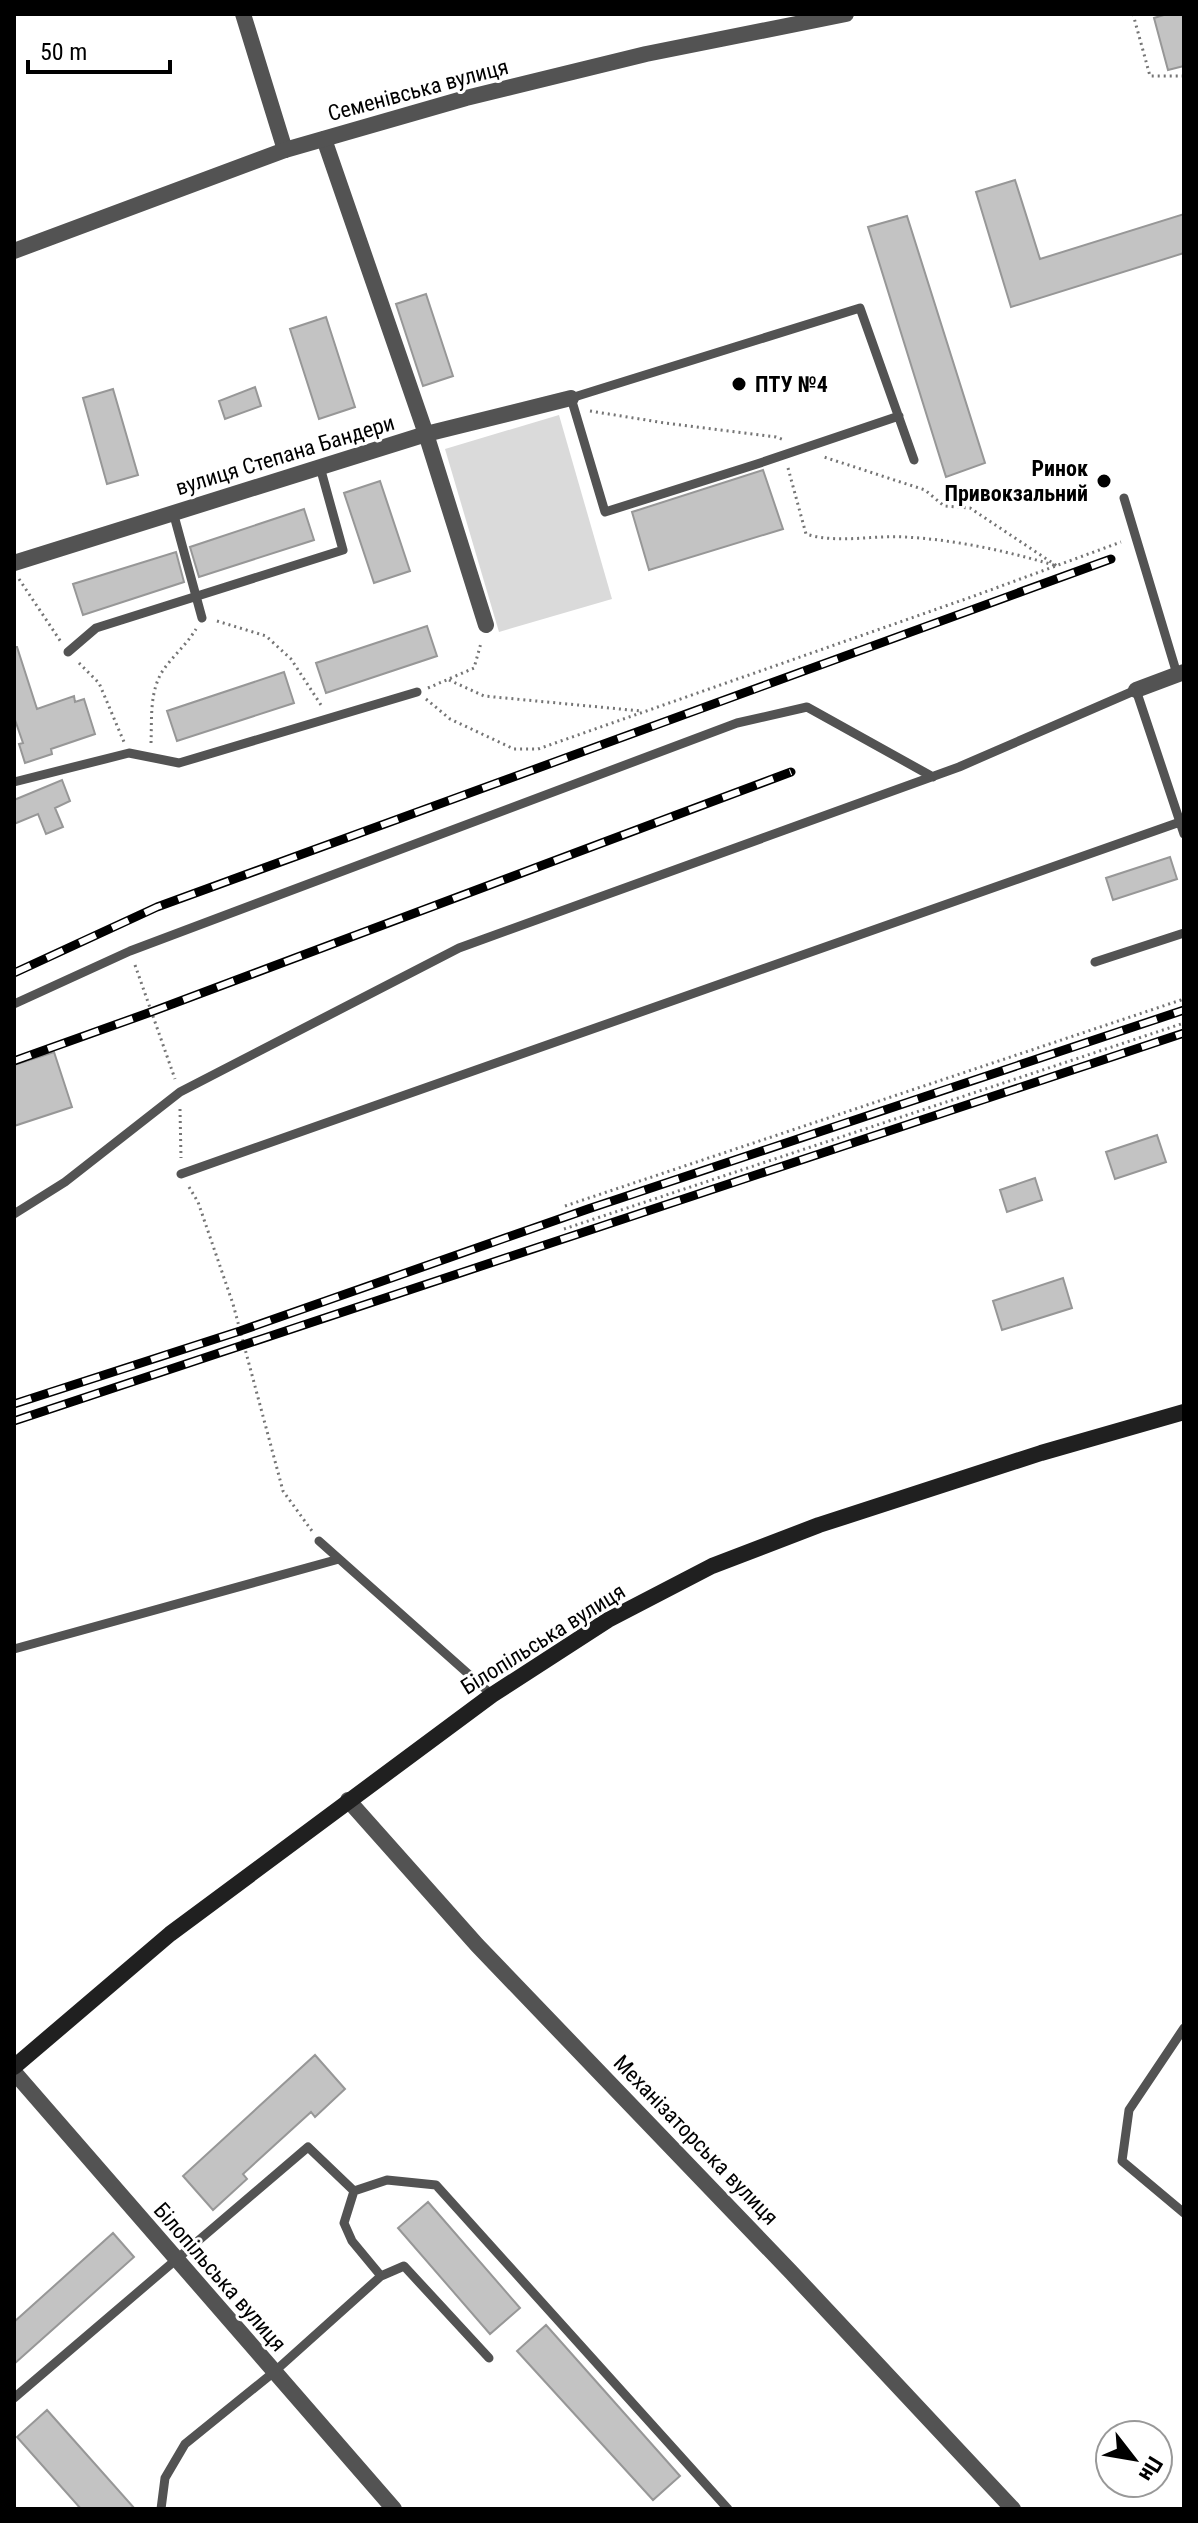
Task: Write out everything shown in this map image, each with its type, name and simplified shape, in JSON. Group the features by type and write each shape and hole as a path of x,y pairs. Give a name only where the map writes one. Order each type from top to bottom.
{"main road":[{"name":"Білопільська вулиця","path":"14,2069 170,1934 492,1695 608,1620 712,1566 834,1520 1041,1453 1184,1412"}],"street":[{"path":"243,14 285,150"},
{"name":"Семенівська вулиця","path":"14,251 285,150 466,98 646,54 846,14"},
{"path":"324,139 426,434 486,625"},
{"name":"вулиця Степана Бандери","path":"14,563 426,434 573,403"},
{"path":"1136,690 1181,673"},
{"name":"Механізаторська вулиця","path":"348,1800 477,1945 781,2260 1013,2509"},
{"name":"Білопільська вулиця","path":"14,2069 394,2509"}],"lane":[{"path":"899,416 605,512 573,403 860,308 899,416 914,460"},
{"path":"68,652 96,628 343,550 320,467"},
{"path":"1124,498 1181,673"},
{"path":"173,512 202,618"},
{"path":"14,1214 65,1182 180,1092 459,948 933,777 1136,690 1184,834"},
{"path":"14,782 129,753 179,763 417,692"},
{"path":"14,1004 130,951 737,723 765,716 807,707 933,777"},
{"path":"181,1174 1180,822"},
{"path":"1095,962 1184,933"},
{"path":"319,1541 492,1695"},
{"path":"14,1649 339,1559"},
{"path":"1184,2028 1129,2110 1122,2161 1184,2213"},
{"path":"14,2398 308,2147 354,2191"},
{"path":"354,2191 387,2180 436,2185 728,2509"},
{"path":"354,2191 344,2223 352,2241 381,2276"},
{"path":"161,2509 165,2478 185,2444 274,2372 381,2276 404,2266 489,2358"}],"path":[{"path":"1133,14 1150,76 1184,76"},
{"path":"573,403 665,423 776,437 847,466 925,490 944,506 970,508 1057,566"},
{"path":"784,455 806,534 820,539 905,537 987,547 1057,566"},
{"path":"486,625 474,668 417,692 450,719 514,749 538,749 1136,536"},
{"path":"150,757 153,694 162,670 188,641 202,618 266,636 291,659 330,718"},
{"path":"448,679 484,696 645,712"},
{"path":"130,951 180,1092 181,1174 198,1202 233,1304 283,1491 319,1541"},
{"path":"565,1206 1184,999"},
{"path":"564,1229 1184,1023"}],"shaded area":[{"path":"559,415 612,599 499,632 445,449"}],"building":[{"path":"1184,14 1184,66 1168,70 1154,18"},
{"path":"1015,180 1040,259 1184,214 1184,253 1011,307 976,192"},
{"path":"907,216 985,463 946,477 868,227"},
{"path":"426,294 453,376 423,386 396,304"},
{"path":"326,317 355,407 319,419 290,329"},
{"path":"255,387 261,406 225,419 219,401"},
{"path":"113,389 138,475 107,484 83,398"},
{"path":"763,470 783,529 649,570 632,512"},
{"path":"380,481 410,571 374,583 344,493"},
{"path":"304,509 314,540 199,577 190,547"},
{"path":"176,552 184,582 83,615 73,584"},
{"path":"427,626 437,656 326,693 316,663"},
{"path":"14,647 17,647 37,709 74,696 75,702 84,699 95,734 51,749 52,754 25,763 19,744 23,743 14,717"},
{"path":"284,672 294,703 177,741 167,711"},
{"path":"62,780 70,801 55,808 63,827 46,834 38,814 14,824 14,800"},
{"path":"1170,857 1177,879 1113,900 1106,878"},
{"path":"54,1052 72,1107 14,1126 14,1065"},
{"path":"1157,1135 1166,1162 1115,1179 1106,1152"},
{"path":"1035,1178 1042,1200 1007,1212 1000,1190"},
{"path":"1063,1278 1072,1308 1002,1330 993,1301"},
{"path":"315,2055 345,2089 315,2117 311,2112 243,2174 247,2179 213,2210 183,2176"},
{"path":"428,2202 520,2308 490,2334 398,2228"},
{"path":"113,2233 134,2257 14,2364 14,2322"},
{"path":"546,2325 680,2476 653,2500 517,2351"},
{"path":"47,2410 135,2509 81,2509 17,2437"}],"railway":[{"path":"14,973 157,907 1111,559"},
{"path":"14,1061 791,772"},
{"path":"14,1404 240,1331 588,1209 1184,1010"},
{"path":"14,1421 1184,1033"}],"place":[{"name":"ПТУ №4","path":"739,384"},
{"name":"Ринок Привокзальний","path":"1104,481"}]}
